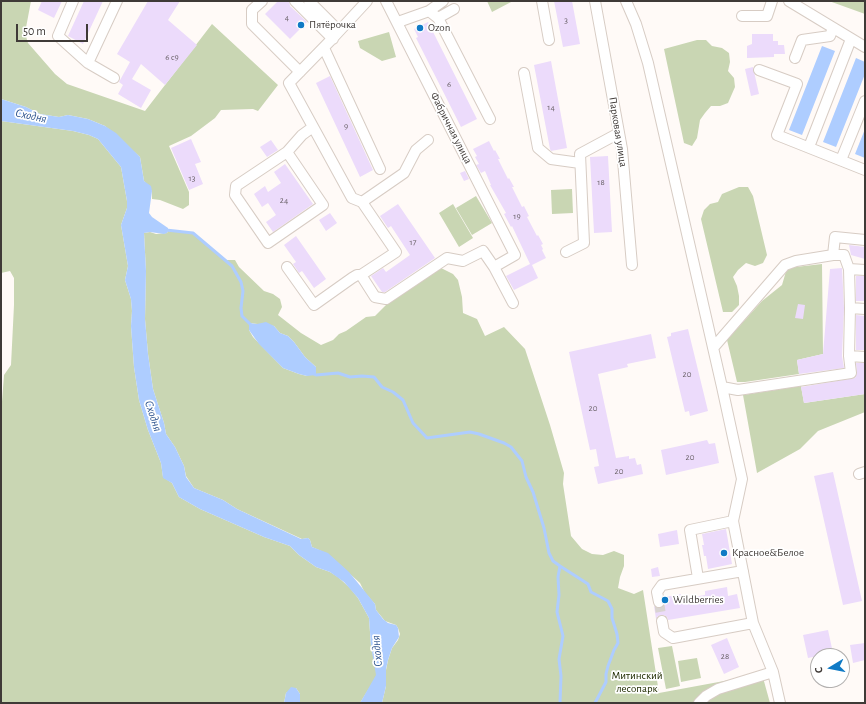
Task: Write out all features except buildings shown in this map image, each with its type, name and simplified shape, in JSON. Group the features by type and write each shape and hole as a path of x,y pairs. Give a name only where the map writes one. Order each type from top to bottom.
{"street":[{"path":"73,1 58,36 88,63 114,78"},
{"path":"88,63 117,1"},
{"path":"262,1 252,10 252,24 300,72"},
{"path":"295,1 336,35"},
{"path":"309,1 336,35"},
{"path":"287,267 314,305 352,278 357,275 361,275 396,252 362,202 352,198 289,83 324,48 367,1"},
{"name":"Фабричная улица","path":"386,1 515,255 494,267"},
{"path":"398,22 429,11 443,1"},
{"path":"542,1 549,40"},
{"name":"Парковая улица","path":"595,1 622,149 632,265"},
{"path":"626,1 636,24 648,63 722,387 742,479 733,521 753,623 773,672 780,703"},
{"path":"742,16 767,16 772,1"},
{"path":"789,1 865,47"},
{"path":"438,18 454,9"},
{"path":"429,11 438,18 490,119"},
{"path":"795,58 802,40 830,36 833,28"},
{"path":"809,147 851,39"},
{"path":"324,48 380,169"},
{"path":"759,70 797,84 777,135 865,170"},
{"path":"524,73 538,148 551,159 580,163"},
{"path":"842,160 865,101"},
{"path":"287,152 323,205 268,243 235,196 236,186 287,152 302,134 313,127"},
{"path":"566,252 584,243 580,154 619,133"},
{"path":"362,202 404,173 416,150 428,140"},
{"path":"833,255 836,237 865,240"},
{"path":"361,275 375,297 386,299 447,258 463,261 483,251 494,267 513,303"},
{"path":"713,348 785,265 796,261 833,255 844,255 849,269 849,356 851,372 738,390 722,387"},
{"path":"849,269 865,270"},
{"path":"850,308 865,309"},
{"path":"849,356 865,356"},
{"path":"698,578 690,530 733,521"},
{"path":"659,602 657,592 662,585 743,571"},
{"path":"662,622 664,632 673,638 753,623"},
{"path":"699,703 706,696 718,689 773,672"}],"green space":[{"path":"1,1 31,1 25,33 28,43 55,74 67,84 145,111 212,24 278,85 258,111 253,109 221,110 215,118 191,136 169,146 189,192 189,205 183,209 160,200 152,199 152,191 144,181 140,157 105,126 88,119 68,115 59,117 40,114 26,107 1,99"},
{"path":"487,1 513,1 492,12"},
{"path":"829,1 865,1 865,14"},
{"path":"389,32 396,57 382,61 360,48 358,41"},
{"path":"697,40 706,40 712,46 722,48 729,53 730,62 728,71 734,78 735,87 728,103 720,106 711,106 705,113 700,120 697,138 692,146 684,143 664,49"},
{"path":"1,121 73,131 89,135 98,139 121,167 127,201 127,208 121,225 128,266 125,280 131,299 134,367 139,400 148,430 161,463 163,477 172,483 179,497 200,509 264,537 290,546 299,555 316,567 330,572 350,588 358,598 369,618 371,646 376,670 376,677 360,703 300,703 300,694 296,688 286,693 284,703 1,703 1,415 4,375 11,365 14,278 10,271 1,273"},
{"path":"739,187 748,187 753,196 767,255 763,263 755,266 746,263 738,270 733,277 737,286 739,305 732,312 723,312 701,219 704,210 710,204 718,202 722,194"},
{"path":"572,189 573,213 552,214 551,190"},
{"path":"476,196 492,223 472,235 456,208"},
{"path":"453,204 473,238 459,247 439,213"},
{"name":"Митинский лесопарк","path":"176,230 193,233 225,260 235,260 239,267 264,291 273,294 280,299 282,307 278,315 301,333 321,345 333,340 339,334 366,317 375,316 391,300 433,270 441,268 453,274 458,280 462,297 463,313 477,319 485,336 504,327 525,349 564,473 563,484 571,536 582,549 592,554 603,555 614,551 624,555 624,566 618,588 634,594 643,590 659,693 762,674 770,703 382,703 386,686 386,670 388,660 392,648 398,640 400,634 396,625 385,621 376,610 375,604 365,593 360,583 328,554 312,547 308,538 302,539 237,509 223,500 194,488 186,476 184,466 175,447 166,434 153,389 148,354 145,319 146,271 144,233 150,232 156,234 167,233 168,231","holes":["249,323 274,326 280,333 288,336 305,357 316,367 307,376 283,368 253,337 249,330"]},
{"path":"822,264 823,354 797,360 799,374 737,382 727,340 762,301 782,285 787,268"},
{"path":"801,386 804,403 865,394 865,412 818,431 800,449 757,473 743,395"},
{"path":"672,646 680,686 666,689 658,648"},
{"path":"697,658 701,678 681,682 678,661"}],"water":[{"path":"822,46 835,51 802,135 789,130"},
{"path":"856,58 865,62 865,74 836,147 823,142"},
{"name":"Сходня","path":"1,99 26,107 40,114 59,117 68,115 88,119 105,126 116,133 140,157 144,181 151,186 152,191 149,213 152,217 168,228 167,233 164,234 150,232 144,233 146,271 145,319 148,354 153,389 166,434 175,447 184,466 186,477 194,488 223,500 237,509 301,539 308,538 312,547 328,553 349,572 375,604 376,610 383,619 388,623 396,625 398,628 399,637 392,648 388,660 386,669 386,686 382,703 360,703 376,675 371,646 369,618 358,598 344,582 330,572 316,567 299,555 290,546 264,537 200,509 179,497 172,483 163,478 161,463 148,430 139,400 134,367 131,299 125,280 128,266 121,225 127,208 127,201 121,167 98,139 89,135 73,131 1,121"},
{"path":"865,129 865,158 855,154"},
{"path":"266,322 274,326 280,333 288,336 294,342 305,357 316,367 316,375 307,376 283,368 259,344 249,330 249,323 257,324"},
{"path":"291,687 296,688 300,694 300,703 284,703 286,693"}],"waterway":[{"path":"166,230 193,233 232,266 241,282 243,291 241,308 242,316 251,325"},
{"path":"314,374 338,373 350,377 374,377 382,387 393,392 403,400 413,423 427,438 470,432 479,434 511,447 522,461 544,528 549,553 553,561 560,566 558,577 559,595 557,612 563,636 559,659 561,676 560,703"},
{"path":"560,566 588,584 591,592 608,601 612,609 612,618 618,643 608,666 606,682 595,703"}],"tunnel":[{"path":"659,602 662,621"}],"place":[{"name":"Пятёрочка","path":"301,25"},
{"name":"Ozon","path":"420,28"},
{"name":"Красное&Белое","path":"724,553"},
{"name":"Wildberries","path":"665,600"}]}
